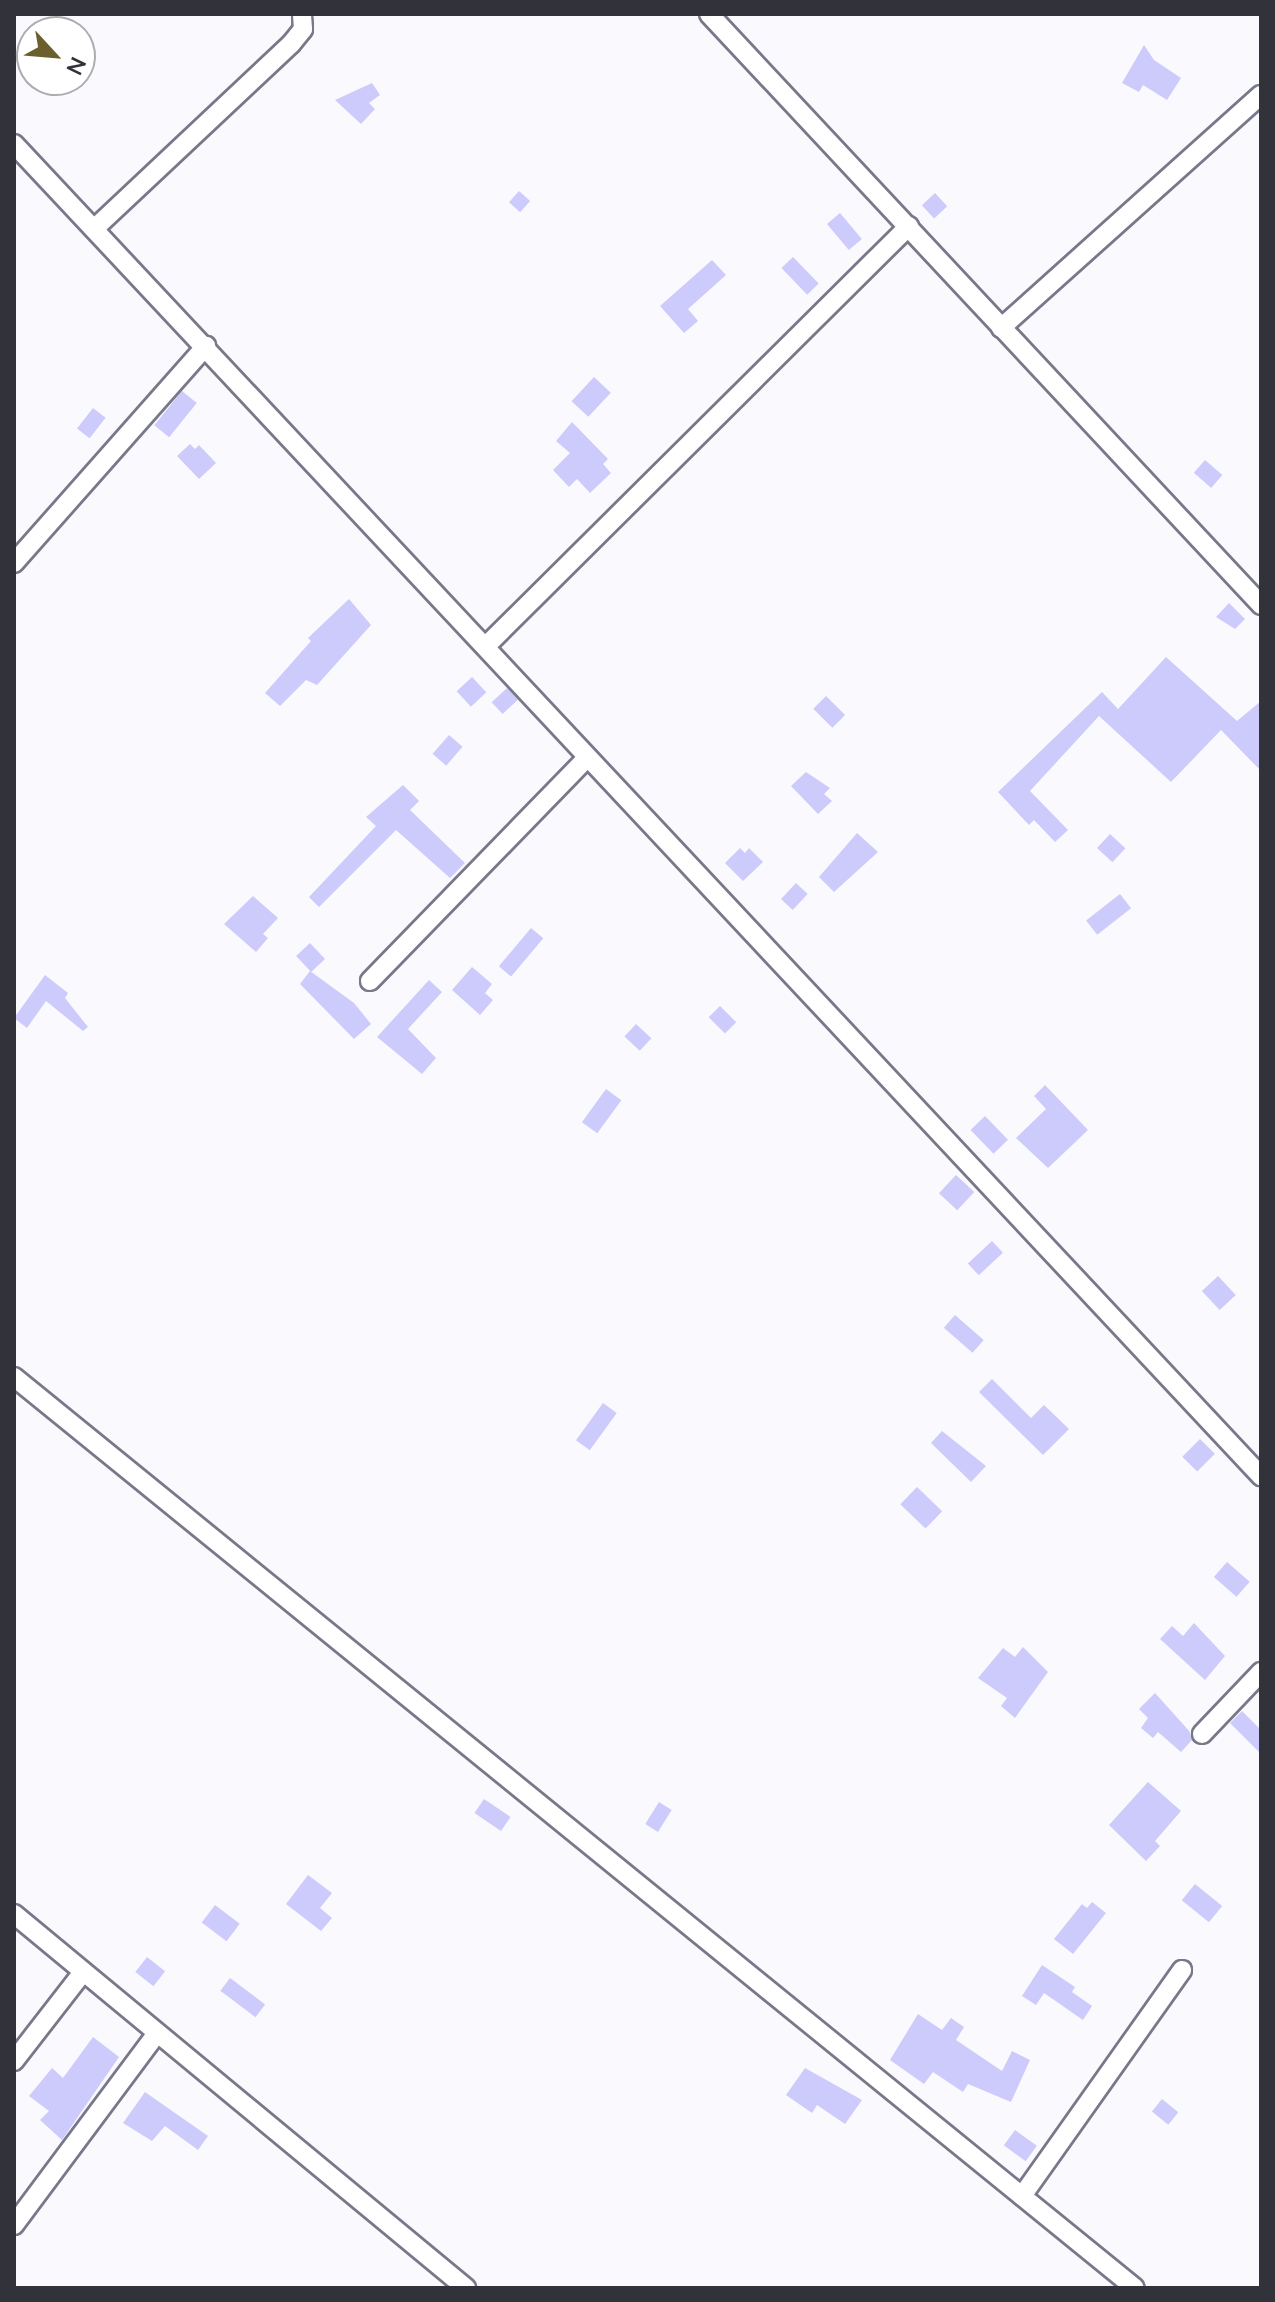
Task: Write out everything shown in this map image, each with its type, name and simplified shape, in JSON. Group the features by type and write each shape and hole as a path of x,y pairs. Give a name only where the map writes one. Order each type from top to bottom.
{"street":[{"path":"94,229 291,44 303,29 302,14"},
{"path":"709,14 1261,605"},
{"path":"1001,328 1261,95"},
{"path":"14,144 486,646 587,758 1259,1469"},
{"path":"486,646 909,226"},
{"path":"14,563 206,346"},
{"path":"370,981 587,758"},
{"path":"14,1377 1135,2288"},
{"path":"1202,1734 1261,1672"},
{"path":"14,1914 466,2288"},
{"path":"1022,2196 1182,1970"},
{"path":"14,2061 83,1972"},
{"path":"14,2225 157,2033"}],"building":[{"path":"1144,45 1154,60 1181,78 1167,100 1143,85 1139,92 1122,83"},
{"path":"372,83 380,95 369,103 375,109 361,124 335,100"},
{"path":"519,191 530,201 520,212 509,202"},
{"path":"935,193 947,206 934,218 922,205"},
{"path":"840,213 862,239 849,250 827,224"},
{"path":"793,257 819,284 807,295 781,268"},
{"path":"712,260 726,275 688,309 698,321 684,333 660,306"},
{"path":"594,377 611,393 588,417 571,401"},
{"path":"182,391 197,403 169,437 154,425"},
{"path":"93,408 106,418 90,438 77,428"},
{"path":"572,422 608,459 603,464 611,473 590,493 577,479 569,487 553,470 570,453 556,441"},
{"path":"190,444 195,449 199,445 216,463 199,479 177,456"},
{"path":"1205,460 1222,475 1211,488 1194,473"},
{"path":"349,599 371,625 317,685 306,680 280,706 265,693 311,641 308,638"},
{"path":"1229,603 1245,619 1235,629 1216,617"},
{"path":"1166,657 1237,721 1261,701 1261,771 1221,730 1171,782 1099,716 1030,791 1068,830 1055,842 1034,820 1029,825 998,792 1102,692 1118,709"},
{"path":"472,677 486,692 471,707 457,691"},
{"path":"507,688 518,700 503,714 492,702"},
{"path":"826,696 845,715 832,728 813,709"},
{"path":"449,735 463,747 446,766 433,754"},
{"path":"806,772 830,788 824,794 832,801 818,814 791,786"},
{"path":"403,785 419,801 410,810 465,863 450,878 396,830 319,907 309,897 376,826 366,817"},
{"path":"857,833 878,852 834,892 819,877"},
{"path":"1110,834 1125,848 1112,862 1097,848"},
{"path":"740,848 745,853 749,848 763,862 743,881 725,863"},
{"path":"796,883 808,894 793,910 781,899"},
{"path":"1120,894 1131,908 1097,935 1086,920"},
{"path":"253,896 278,918 263,934 268,938 256,952 224,924"},
{"path":"531,928 543,938 511,977 499,966"},
{"path":"310,943 325,959 311,972 296,956"},
{"path":"472,967 492,984 485,993 493,1000 480,1015 452,990"},
{"path":"310,971 354,1003 371,1024 354,1039 300,984"},
{"path":"45,975 68,993 65,998 88,1027 83,1031 46,1001 27,1028 14,1018"},
{"path":"429,980 442,992 408,1029 436,1058 422,1074 377,1037"},
{"path":"720,1006 736,1022 725,1034 709,1017"},
{"path":"636,1024 651,1038 640,1051 624,1036"},
{"path":"1045,1085 1088,1130 1048,1168 1016,1138 1046,1109 1034,1096"},
{"path":"606,1089 621,1100 597,1133 582,1122"},
{"path":"985,1116 1008,1140 994,1154 971,1130"},
{"path":"956,1175 974,1192 957,1210 939,1193"},
{"path":"992,1241 1003,1253 979,1275 968,1264"},
{"path":"1218,1276 1236,1295 1220,1310 1202,1291"},
{"path":"955,1315 984,1340 973,1353 944,1328"},
{"path":"992,1379 1031,1418 1044,1405 1069,1429 1043,1455 979,1392"},
{"path":"603,1403 617,1413 590,1450 576,1440"},
{"path":"942,1431 986,1466 971,1482 931,1443"},
{"path":"1200,1439 1215,1454 1197,1472 1182,1457"},
{"path":"917,1487 942,1511 926,1529 900,1504"},
{"path":"1227,1562 1250,1582 1237,1597 1214,1577"},
{"path":"1194,1623 1225,1656 1205,1680 1160,1639 1172,1626 1183,1636"},
{"path":"1023,1647 1048,1672 1015,1718 1001,1706 1007,1698 978,1678 1003,1648 1015,1657"},
{"path":"1155,1693 1190,1732 1192,1740 1181,1752 1158,1732 1153,1738 1141,1728 1148,1718 1139,1709"},
{"path":"1242,1711 1261,1730 1261,1754 1230,1723"},
{"path":"1148,1782 1181,1811 1155,1841 1160,1846 1146,1861 1109,1825"},
{"path":"484,1799 511,1817 501,1831 474,1813"},
{"path":"659,1802 672,1810 658,1832 645,1824"},
{"path":"308,1875 332,1893 320,1908 332,1918 321,1931 286,1904"},
{"path":"1195,1884 1222,1906 1209,1922 1182,1900"},
{"path":"1092,1902 1106,1913 1073,1954 1054,1939 1082,1904 1087,1908"},
{"path":"215,1905 240,1924 227,1941 202,1923"},
{"path":"147,1957 165,1971 153,1986 135,1972"},
{"path":"1042,1965 1075,1987 1072,1992 1092,2006 1083,2020 1044,1993 1036,2005 1022,1996"},
{"path":"230,1978 265,2004 256,2017 220,1991"},
{"path":"918,2014 942,2030 951,2018 964,2027 956,2040 1002,2071 1012,2051 1030,2060 1011,2102 968,2084 963,2092 933,2072 924,2084 890,2060"},
{"path":"93,2037 119,2057 62,2140 40,2120 49,2111 29,2096 52,2068 63,2078"},
{"path":"805,2068 862,2100 845,2124 817,2105 812,2113 786,2095"},
{"path":"145,2092 208,2136 198,2150 165,2126 152,2141 123,2123"},
{"path":"1162,2099 1178,2112 1168,2125 1152,2111"},
{"path":"1015,2130 1037,2146 1026,2161 1004,2145"}]}
